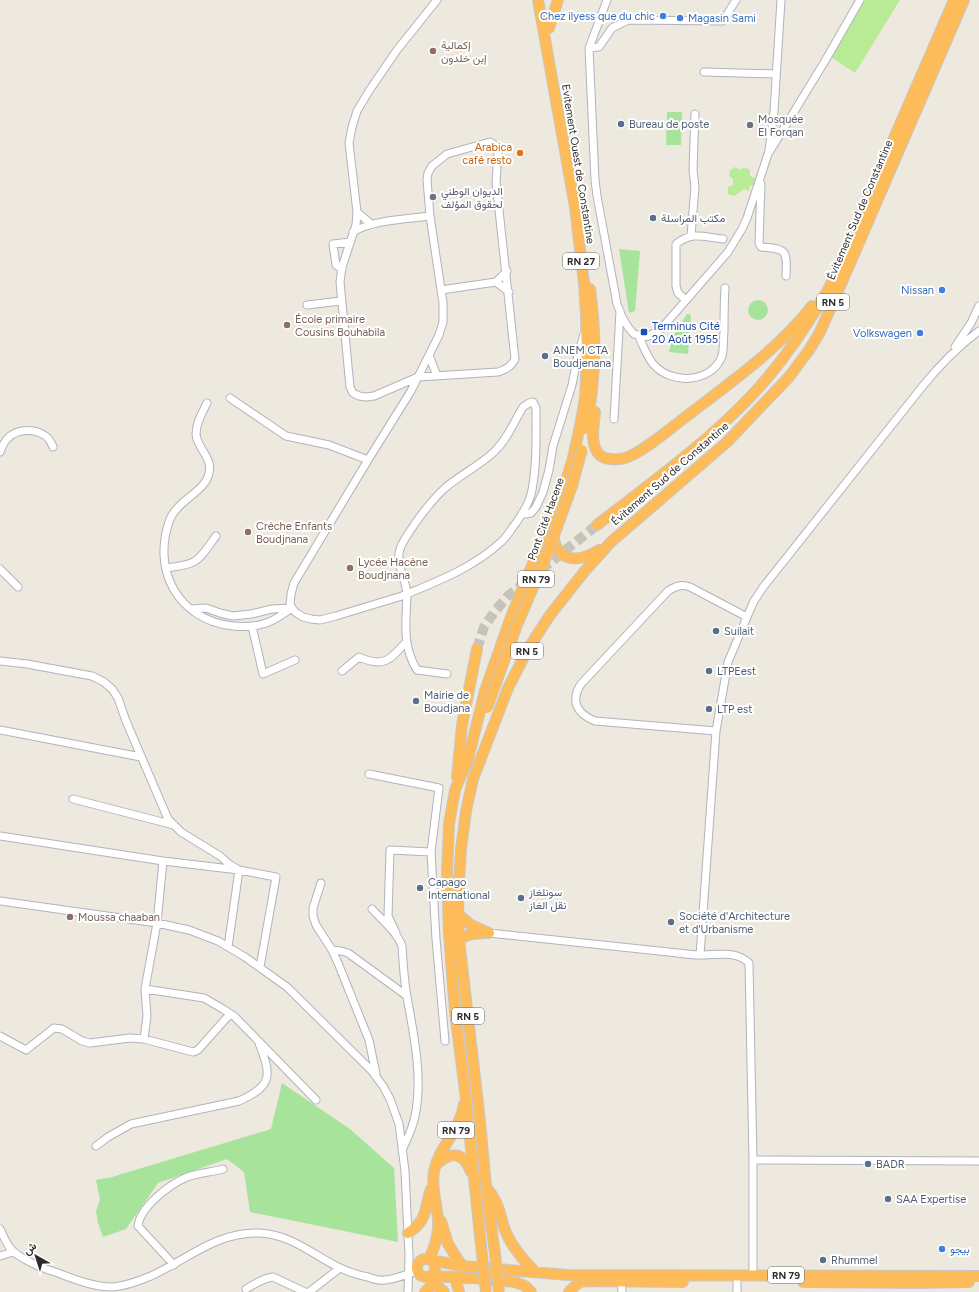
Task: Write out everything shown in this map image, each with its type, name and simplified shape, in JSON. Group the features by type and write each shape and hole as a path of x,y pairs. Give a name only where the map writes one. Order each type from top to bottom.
{"highway":[{"name":"Evitement Ouest de Constantine","path":"538,0 574,207 584,283 587,362 585,398 573,458 564,487 550,519"},
{"name":"Evitement Ouest de Constantine","path":"544,0 579,203 594,320 596,362 590,410 582,450"},
{"path":"549,28 558,0"},
{"name":"Évitement Sud de Constantine","path":"597,525 694,449 729,418 753,394 792,346 813,315 832,281 954,0"},
{"name":"Évitement Sud de Constantine","path":"610,542 727,442 788,377 809,350 819,334 964,0"},
{"path":"596,362 594,444 596,450 601,456 617,459 624,458 645,446 674,425 762,356 802,318 832,281"},
{"name":"Pont Cité Hacene","path":"485,706 546,555 572,486 582,450"},
{"path":"550,519 554,545 558,551 566,557 576,559 587,557 610,542"},
{"name":"Pont Cité Hacene","path":"485,706 485,691 511,616 550,519"},
{"name":"RN 5","path":"499,1292 459,939 458,914 461,849 466,811 473,778 508,688 528,648 550,615 610,542"},
{"name":"RN 5","path":"477,649 462,725 455,790 449,824 447,873 454,1012 466,1091 486,1292"},
{"name":"RN 79","path":"473,778 485,706"},
{"name":"RN 79","path":"455,790 468,759 485,706"},
{"path":"458,914 472,925 489,933"},
{"path":"459,939 471,934 489,933"},
{"name":"RN 79","path":"437,1212 433,1186 436,1165 442,1151 458,1124 463,1109 466,1091"},
{"path":"436,1165 450,1155 459,1156 467,1162 475,1184"},
{"path":"408,1233 423,1219 433,1186"},
{"path":"486,1186 499,1206 504,1225 512,1244 524,1260 536,1272"},
{"path":"430,1259 437,1236 437,1212"},
{"path":"437,1212 441,1219 450,1249 462,1266"},
{"path":"425,1292 431,1279 435,1270 435,1264 430,1259 424,1259 419,1261 412,1272 431,1279 455,1277 515,1282 525,1286 531,1292"},
{"name":"RN 79","path":"430,1259 462,1266 568,1275 979,1276"},
{"name":"RN 79","path":"553,1274 565,1284 569,1292 576,1284 583,1282 622,1287 737,1287 979,1282"},
{"path":"455,1277 459,1292"},
{"path":"431,1279 444,1292"}],"street":[{"path":"437,0 397,50 369,91 357,111 352,127 349,143 357,212 356,225 342,269 340,282 350,387 353,393 359,396 374,396 418,377 498,372 512,365 515,359 507,271 496,182 498,152 496,146 490,142 447,154 432,166 428,173 426,180 441,290 443,322 439,335 429,356 418,377 411,391 294,583 290,594 290,605 295,612 303,617 320,620 336,616 407,594 453,574 470,565 502,541 522,513 529,501 532,490 536,452 536,408 533,402 523,407 504,441 494,452 445,488 432,501 400,549 399,558 407,594 405,627 406,642 414,665 417,670 447,674"},
{"path":"607,0 589,48 595,180 620,311 628,327 634,334 642,337 649,336 661,329 728,252 742,230 769,151 825,61 860,0"},
{"path":"589,48 599,47 612,28 628,20 723,21 736,0"},
{"path":"769,151 781,0"},
{"path":"704,72 776,74"},
{"path":"691,236 695,187 692,170 695,114"},
{"path":"761,174 760,243 761,247 777,248 785,253 787,257 786,276"},
{"path":"357,212 370,224"},
{"path":"353,232 370,224 430,216"},
{"path":"686,300 678,293 676,286 676,244 691,236 723,239"},
{"path":"342,269 336,265 333,244 350,242"},
{"path":"441,290 496,282 507,271"},
{"path":"496,282 509,292"},
{"path":"638,335 654,365 668,375 686,379 694,378 709,372 722,356 725,288"},
{"path":"307,305 341,301"},
{"path":"700,955 716,731 728,662 747,617 754,601 772,576 965,333 979,306"},
{"path":"614,419 620,311"},
{"path":"522,513 531,513 543,492 549,470 552,446 572,385 578,355 586,328"},
{"path":"941,364 979,331"},
{"path":"429,356 437,376"},
{"path":"230,398 286,436 329,445 368,460"},
{"path":"207,403 198,420 196,434 197,441 205,453 209,464 209,474 205,483 180,504 171,518 163,551 171,585 183,603 191,610 220,624 247,627 264,624 292,608"},
{"path":"0,452 8,438 20,432 28,431 43,434 52,446"},
{"path":"166,568 187,566 195,563 200,559 216,536"},
{"path":"0,569 18,587"},
{"path":"716,731 595,721 586,718 580,713 576,705 575,697 581,684 668,591 674,587 685,585 690,586 747,617"},
{"path":"191,610 206,608 233,616 251,614 265,610 292,608"},
{"path":"252,626 263,674 295,660"},
{"path":"342,671 359,657 370,662 388,660 406,642"},
{"path":"0,661 27,664 92,676 104,682 112,689 118,698 164,810 174,825 181,832 220,856 239,870"},
{"path":"0,730 141,756"},
{"path":"369,774 439,788 431,852 433,895 446,1041"},
{"path":"73,799 174,825"},
{"path":"0,836 163,861 239,870 276,878 260,967"},
{"path":"402,1150 410,1134 416,1116 419,1082 412,1019 407,996 402,946 388,916 390,850 431,852"},
{"path":"144,1039 147,1016 146,988 157,923 163,861"},
{"path":"228,947 239,870"},
{"path":"321,883 313,908 313,916 316,925 332,950 369,1040 377,1076"},
{"path":"433,895 448,894"},
{"path":"0,901 157,923 189,930 218,941 245,956 287,987 377,1076 390,1099 399,1124 405,1171 409,1255 412,1272 408,1292"},
{"path":"372,909 400,940"},
{"path":"489,933 700,955 728,954 738,956 749,964 753,1160 752,1275"},
{"path":"332,950 348,953 407,996"},
{"path":"146,988 204,998 230,1014 258,1040 316,1100"},
{"path":"0,1036 26,1050 54,1028 62,1029 82,1041 90,1043 130,1038 144,1039 193,1052 198,1050 230,1014"},
{"path":"96,1146 108,1137 132,1124 240,1101 254,1095 262,1088 267,1079 268,1068 258,1040"},
{"path":"753,1160 979,1161"},
{"path":"174,1264 138,1226 138,1220 147,1207 166,1189 187,1178 223,1169"},
{"path":"0,1229 13,1252 52,1271 86,1283 102,1286 113,1287 141,1280 174,1264 205,1246 224,1238 243,1234 260,1233 277,1236 292,1241 340,1268 360,1276 378,1280 394,1279 412,1272"},
{"path":"0,1256 13,1252"},
{"path":"309,1292 340,1268"},
{"path":"246,1289 262,1280 273,1278 305,1292"}],"green space":[{"path":"864,0 900,0 855,73 831,57"},
{"path":"667,112 682,112 681,145 666,145"},
{"path":"735,167 740,170 744,167 750,170 750,176 755,178 755,184 750,186 749,191 744,189 734,196 728,194 728,187 733,185 733,179 729,176 730,170"},
{"path":"619,249 640,251 635,311 629,313"},
{"path":"758,300 765,303 768,310 765,317 758,320 751,317 748,310 751,303"},
{"path":"687,314 691,315 688,354 669,352 673,336"},
{"path":"282,1083 350,1129 394,1168 398,1242 250,1212 244,1172 227,1159 158,1183 126,1229 103,1237 96,1211 100,1200 96,1180 112,1177 271,1129"}],"tunnel":[{"path":"477,649 484,627 508,596 597,525"}],"place":[{"name":"Chez ilyess que du chic","path":"663,16"},
{"name":"Magasin Sami","path":"680,18"},
{"name":"إكمالية إبن خلدون","path":"433,51"},
{"name":"Bureau de poste","path":"621,124"},
{"name":"Mosquée El Forqan","path":"750,125"},
{"name":"Arabica café resto","path":"520,153"},
{"name":"الديوان الوطني لحقوق المؤلف","path":"433,197"},
{"name":"مكتب المراسلة","path":"653,218"},
{"name":"Nissan","path":"942,290"},
{"name":"École primaire Cousins Bouhabila","path":"287,325"},
{"name":"Terminus Cité 20 Août 1955","path":"644,332"},
{"name":"Volkswagen","path":"920,333"},
{"name":"ANEM CTA Boudjenana","path":"545,356"},
{"name":"Crèche Enfants Boudjnana","path":"248,532"},
{"name":"Lycée Hacène Boudjnana","path":"350,568"},
{"name":"Suilait","path":"716,631"},
{"name":"LTPEest","path":"709,671"},
{"name":"Mairie de Boudjana","path":"416,701"},
{"name":"LTP est","path":"709,709"},
{"name":"Capago International","path":"420,888"},
{"name":"سونلغاز نقل الغاز","path":"521,898"},
{"name":"Moussa chaaban","path":"70,917"},
{"name":"Société d'Architecture et d'Urbanisme","path":"671,922"},
{"name":"BADR","path":"868,1164"},
{"name":"SAA Expertise","path":"888,1199"},
{"name":"بيجو","path":"942,1249"},
{"name":"Rhummel","path":"823,1260"}]}
